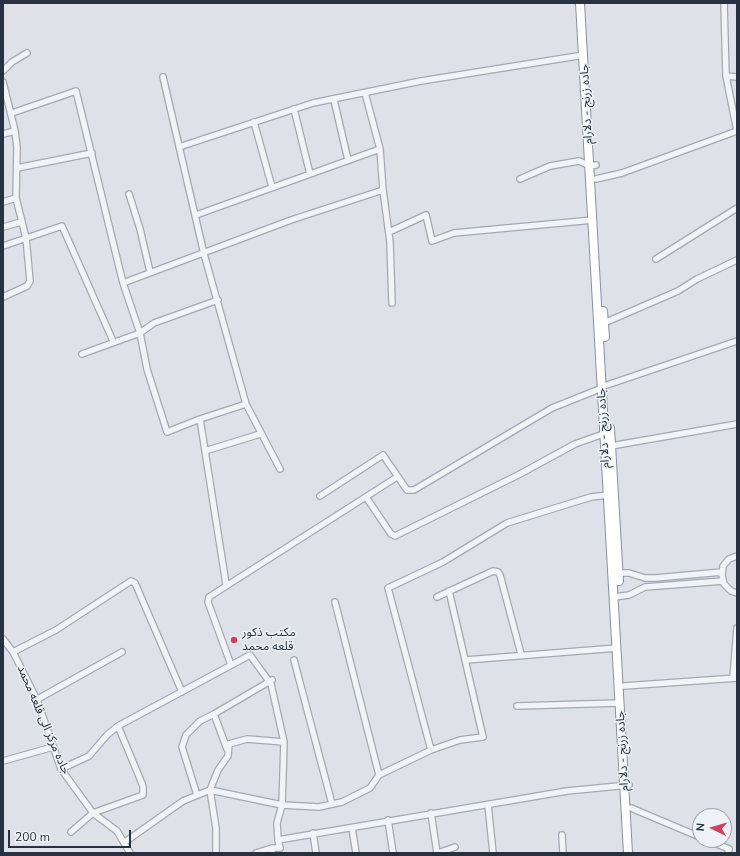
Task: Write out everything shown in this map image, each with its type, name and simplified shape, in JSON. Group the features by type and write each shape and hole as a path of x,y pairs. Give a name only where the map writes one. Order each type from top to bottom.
{"highway":[{"name":"جاده زرنج - دلارام","path":"580,3 593,166 596,178 604,323 604,387"},
{"name":"جاده زرنج - دلارام","path":"585,3 593,166 593,220 607,433 608,495 616,573"},
{"name":"جاده زرنج - دلارام","path":"607,433 611,446 620,703 627,785 631,808 633,853"},
{"name":"جاده زرنج - دلارام","path":"616,597 624,686 628,853"}],"street":[{"path":"596,178 622,173 737,131 726,76 724,3"},
{"path":"3,71 12,62 27,53"},
{"path":"179,147 313,103 334,100 421,81 584,55"},
{"path":"726,76 737,77"},
{"path":"163,77 204,254 246,404 260,434 280,469"},
{"path":"3,82 12,112 15,131 17,148 16,198 26,238 30,281 27,286 3,297"},
{"path":"12,112 76,90 123,283 140,332 147,369 167,432 200,419 246,404"},
{"path":"365,93 380,149 383,190 389,232 392,303"},
{"path":"334,100 348,160"},
{"path":"294,109 310,174"},
{"path":"254,122 272,187"},
{"path":"3,134 15,131"},
{"path":"196,215 380,149"},
{"path":"17,168 92,153"},
{"path":"520,179 550,166 579,161 593,166"},
{"path":"123,283 150,272 204,254 304,215 383,190"},
{"path":"129,194 140,229 150,272"},
{"path":"3,202 16,198"},
{"path":"656,259 737,208"},
{"path":"389,232 426,215 432,241 454,233 593,220"},
{"path":"3,227 21,222"},
{"path":"3,246 62,226 113,341"},
{"path":"604,323 678,291 697,279 737,260"},
{"path":"82,354 140,332 154,323 218,300"},
{"path":"320,496 383,455 407,490 414,490 552,408 604,387 737,341"},
{"path":"200,419 226,584"},
{"path":"611,446 737,424"},
{"path":"366,497 391,534 395,536 520,474 575,444 607,433"},
{"path":"205,451 260,434"},
{"path":"231,665 207,599 226,584 397,477"},
{"path":"431,750 388,588 443,562 507,523 591,497 608,495"},
{"path":"737,556 729,559 723,566 722,572 723,581 731,591 737,593"},
{"path":"436,597 493,571 498,572 521,654"},
{"path":"616,573 629,573 644,578 655,578 722,572"},
{"path":"12,652 56,630 131,581 135,583 182,692"},
{"path":"616,597 629,596 645,588 723,581"},
{"path":"125,842 183,800 210,790 282,805 319,807 342,802 370,788 379,775 431,750 460,740 483,737 449,591"},
{"path":"335,602 379,775"},
{"path":"624,686 735,678 737,628"},
{"name":"جاده مرکز الی قلعه محمد","path":"3,639 12,652 36,700 61,768 93,814 117,831 125,842 130,853"},
{"path":"466,660 499,659 521,654 617,648"},
{"path":"36,700 122,652"},
{"path":"61,768 89,756 107,734 118,726 250,655 270,681 284,742 282,805 276,823 280,848 272,851 256,853"},
{"path":"294,660 332,804"},
{"path":"198,795 182,747 186,735 200,721 270,681"},
{"path":"517,706 620,703"},
{"path":"214,714 227,749 228,756 218,770 210,790 216,828 216,853"},
{"path":"71,832 93,814 142,796 144,792 118,726"},
{"path":"227,749 229,744 247,739 284,742"},
{"path":"3,760 53,747"},
{"path":"278,840 313,833 352,828 388,820 488,805 567,790 627,785"},
{"path":"488,805 493,853"},
{"path":"631,808 692,834"},
{"path":"431,813 438,853 455,847"},
{"path":"388,820 393,853"},
{"path":"352,828 356,853"},
{"path":"313,833 316,853"},
{"path":"562,835 563,853"}],"place":[{"name":"مکتب ذکور قلعه محمد","path":"234,640"}]}
